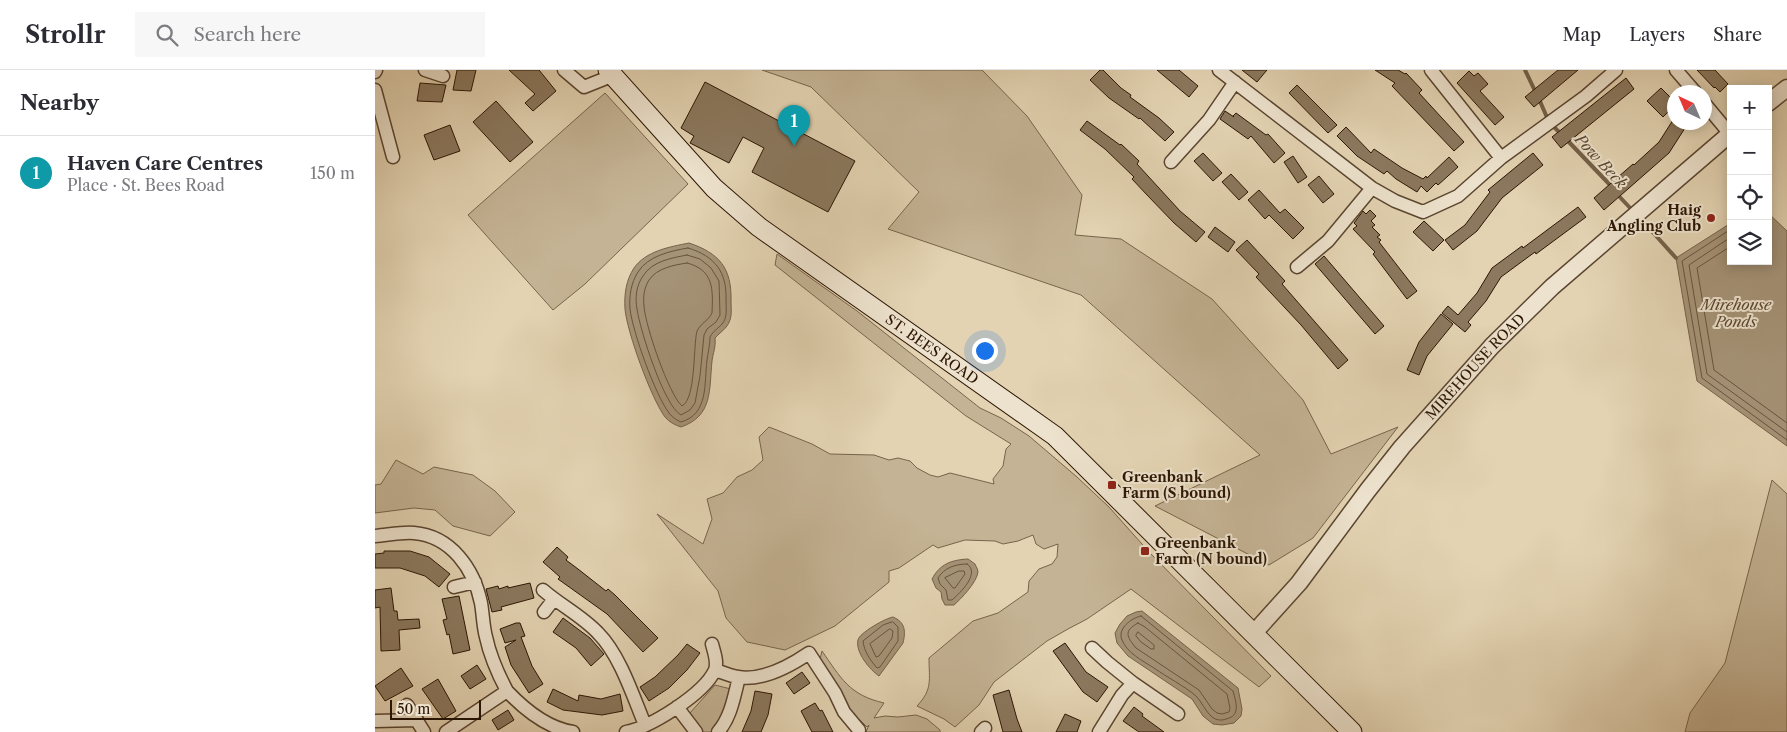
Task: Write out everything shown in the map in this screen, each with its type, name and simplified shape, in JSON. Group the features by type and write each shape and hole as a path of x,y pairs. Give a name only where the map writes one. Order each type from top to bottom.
{"main road":[{"name":"ST. BEES ROAD","path":"611,73 714,188 759,227 1055,436 1352,732"}],"street":[{"path":"425,70 443,76"},
{"path":"564,70 584,87 611,73"},
{"path":"1219,70 1372,188 1423,212 1458,196 1501,158 1586,96 1616,70"},
{"path":"1676,70 1689,85"},
{"path":"1433,71 1501,158"},
{"path":"1171,162 1209,120 1235,82"},
{"path":"1772,100 1787,88"},
{"path":"375,90 393,157"},
{"path":"1712,112 1727,130"},
{"name":"MIREHOUSE ROAD","path":"1253,634 1299,583 1402,447 1492,346 1559,281 1727,137"},
{"path":"1297,267 1328,240 1372,188"},
{"path":"375,536 414,533 425,535 438,540 456,553 467,565 475,582 489,650 507,691 533,715 573,732"},
{"path":"454,587 475,582"},
{"path":"543,590 589,625 609,645 645,725"},
{"path":"544,612 554,599"},
{"path":"626,732 645,725 677,707 705,682 715,670 716,660 712,644"},
{"path":"1093,648 1133,683 1178,714"},
{"path":"715,670 739,677 753,677 769,674 790,665 809,653 835,693 844,712 859,730"},
{"path":"717,732 727,718 739,677"},
{"path":"1099,732 1122,695 1133,683"},
{"path":"446,732 507,691"},
{"path":"407,705 424,732"},
{"path":"677,707 696,732"},
{"path":"375,721 417,720"}],"shaded area":[{"path":"762,70 982,70 1027,116 1082,195 1075,235 1121,239 1212,299 1303,400 1331,454 1398,427 1313,538 1269,565 1155,506 1260,455 1081,295 888,229 919,192 811,87"},
{"path":"605,93 688,184 585,284 553,310 468,215"},
{"path":"777,254 857,311 980,408 1001,418 1029,436 1077,477 1109,507 1150,553 1271,676 1259,687 1131,589 1087,619 1047,641 994,682 979,705 955,727 944,719 917,706 928,689 929,658 973,621 998,613 1028,592 1029,581 1039,569 1052,564 1057,557 1058,544 1044,549 1036,544 1033,535 1003,544 995,541 965,540 938,548 933,545 899,568 889,571 889,582 835,626 785,650 747,642 726,618 718,591 657,514 703,544 712,519 707,499 723,493 737,477 752,470 763,460 759,437 769,427 812,444 830,454 874,455 889,460 898,458 910,461 917,468 930,475 938,477 950,473 994,484 993,479 1003,466 1006,449 1011,444 966,416 775,265"},
{"path":"396,460 423,474 434,467 473,475 495,491 515,512 490,536 453,526 435,510 414,508 375,513 375,485 381,484"},
{"path":"1772,480 1787,494 1787,732 1685,732 1690,713 1725,663"},
{"path":"822,651 841,677 854,690 872,700 884,703 874,718 916,715 927,719 940,732 866,732 869,725 867,727 860,720 855,719 820,659"},
{"path":"715,685 731,689 727,708 712,732 702,732 689,714"}],"water":[{"name":"Mirehouse Ponds","path":"1772,217 1787,231 1787,446 1697,381 1676,258 1727,226 1727,265 1772,265"},
{"path":"689,243 708,252 722,263 731,289 731,313 727,326 715,338 709,392 704,409 699,416 681,427 665,417 653,395 630,333 625,309 625,298 629,278 639,262 651,254"},
{"path":"968,559 975,564 978,570 975,581 954,605 945,605 941,592 936,588 932,579 942,566 956,560"},
{"path":"1142,611 1238,688 1242,709 1241,716 1234,723 1213,724 1203,716 1192,699 1128,656 1117,643 1115,633 1120,624 1127,616"},
{"path":"893,617 900,621 904,627 903,643 879,676 861,655 858,640 868,630"}],"building":[{"path":"457,70 476,70 471,91 453,90"},
{"path":"509,70 539,70 556,91 533,111 525,103 535,94"},
{"path":"1100,70 1103,70 1131,95 1130,97 1159,118 1174,132 1165,141 1140,118 1109,98 1090,80"},
{"path":"1157,70 1179,70 1198,86 1189,97"},
{"path":"1242,70 1267,70 1257,82"},
{"path":"1375,70 1398,70 1406,73 1422,90 1419,93 1464,142 1454,151 1392,86 1395,83"},
{"path":"1558,70 1578,70 1534,107 1525,97"},
{"path":"1697,70 1715,70 1728,84 1720,92"},
{"path":"1469,71 1474,76 1478,73 1488,84 1480,91 1504,117 1495,125 1457,83"},
{"path":"1626,78 1634,89 1561,148 1552,137"},
{"path":"705,82 855,161 828,212 752,172 764,148 743,137 729,163 690,143 694,136 681,128"},
{"path":"420,83 446,85 442,102 417,101"},
{"path":"1297,85 1337,125 1328,133 1289,93"},
{"path":"1661,88 1667,94 1667,113 1663,117 1647,101"},
{"path":"496,101 533,142 510,162 473,122"},
{"path":"1225,111 1234,117 1236,113 1266,135 1268,134 1285,153 1274,163 1251,136 1248,139 1220,119"},
{"path":"1087,121 1121,144 1139,161 1137,164 1180,211 1205,232 1196,242 1174,223 1132,179 1134,177 1105,149 1080,130"},
{"path":"450,125 460,151 434,160 424,135"},
{"path":"1346,127 1371,153 1374,149 1402,168 1423,179 1426,176 1427,178 1449,157 1458,167 1427,192 1421,186 1417,192 1387,171 1384,174 1357,156 1337,136"},
{"path":"1667,129 1684,130 1669,153 1604,210 1594,198 1659,142"},
{"path":"1203,153 1222,173 1213,181 1194,161"},
{"path":"1533,153 1543,165 1502,198 1477,231 1453,250 1445,240 1465,225 1490,192 1488,190"},
{"path":"1293,156 1307,177 1298,183 1284,162"},
{"path":"1231,174 1248,192 1239,200 1222,182"},
{"path":"1319,176 1334,194 1323,203 1308,185"},
{"path":"1259,190 1280,213 1285,209 1304,228 1293,239 1269,215 1265,219 1248,200"},
{"path":"1578,207 1586,217 1501,277 1486,301 1468,322 1471,325 1465,332 1442,313 1448,306 1458,315 1477,293 1492,268 1522,246 1523,248"},
{"path":"1370,210 1376,216 1371,221 1375,225 1372,227 1380,235 1377,237 1381,240 1379,242 1417,291 1407,299 1373,254 1375,252 1353,229 1357,226 1354,223 1363,211 1366,214"},
{"path":"1424,221 1444,240 1433,251 1413,232"},
{"path":"1215,227 1235,242 1228,252 1208,237"},
{"path":"1247,240 1285,281 1282,284 1348,360 1338,369 1301,325 1256,277 1259,274 1236,250"},
{"path":"1324,256 1384,326 1375,334 1315,264"},
{"path":"1441,314 1453,324 1427,356 1419,375 1407,370 1419,342"},
{"path":"557,547 568,557 566,560 606,591 608,589 658,638 643,652 607,614 558,579 560,577 543,562"},
{"path":"384,551 410,551 429,557 450,574 439,587 425,576 400,568 375,568 375,554 384,553"},
{"path":"530,583 534,598 501,607 502,610 492,612 486,589 498,586 499,589 508,586 508,588"},
{"path":"391,588 394,611 397,611 398,620 419,619 420,628 399,630 400,650 381,651 380,607 375,608 375,590"},
{"path":"459,596 470,650 453,654 449,634 447,635 443,620 447,619 442,599"},
{"path":"563,618 590,638 604,654 591,666 576,648 553,632"},
{"path":"520,623 525,636 521,637 532,666 543,684 529,693 511,665 505,647 516,640 505,643 500,629"},
{"path":"1065,643 1086,672 1108,687 1097,702 1083,692 1053,651"},
{"path":"687,644 700,653 687,670 669,688 649,701 640,687 655,677"},
{"path":"477,665 486,679 470,689 461,676"},
{"path":"401,668 413,686 385,701 375,686"},
{"path":"802,672 810,683 794,694 786,683"},
{"path":"438,679 456,711 443,719 422,689"},
{"path":"553,689 578,701 579,695 601,699 620,694 623,711 602,715 563,710 547,702"},
{"path":"1009,690 1022,732 1003,732 993,695"},
{"path":"755,691 772,694 768,715 761,732 742,732 751,711"},
{"path":"815,703 820,711 822,710 833,732 812,732 801,711"},
{"path":"1134,707 1143,714 1142,716 1164,732 1139,732 1123,721"},
{"path":"508,710 514,720 498,730 492,720"},
{"path":"1065,714 1081,721 1077,732 1056,732"}],"waterway":[{"name":"Pow Beck","path":"1525,70 1536,93"},
{"name":"Pow Beck","path":"1539,99 1549,122 1562,135"},
{"name":"Pow Beck","path":"1567,140 1612,187"},
{"name":"Pow Beck","path":"1616,193 1633,211"},
{"name":"Pow Beck","path":"1640,218 1676,258"}],"place":[{"name":"Haven Care Centres","path":"794,146"},
{"name":"Haig Angling Club","path":"1711,218"},
{"name":"Greenbank Farm (S bound)","path":"1112,485"},
{"name":"Greenbank Farm (N bound)","path":"1145,551"}]}
